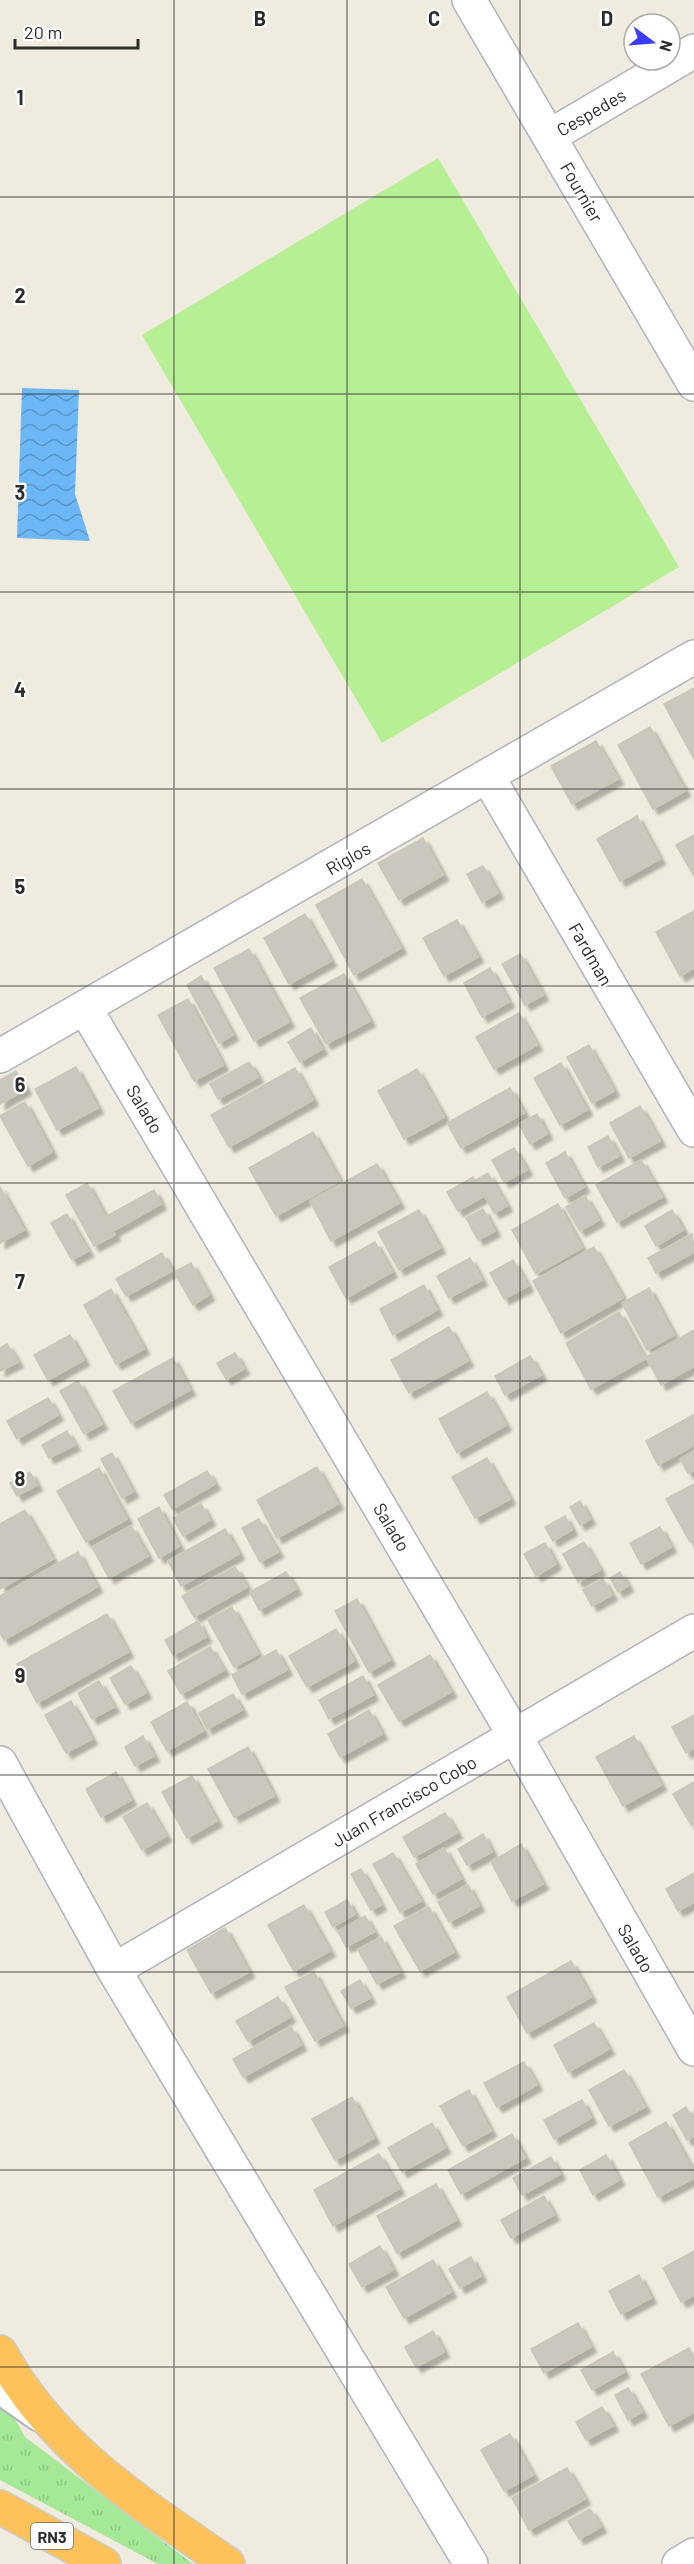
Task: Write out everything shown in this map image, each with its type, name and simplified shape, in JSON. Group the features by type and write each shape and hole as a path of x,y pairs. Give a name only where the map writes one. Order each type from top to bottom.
{"highway":[{"path":"0,2352 18,2386 58,2434 108,2480 228,2564"},
{"name":"RN3","path":"0,2507 104,2564"}],"street":[{"name":"Fournier","path":"469,0 694,384"},
{"name":"Cespedes","path":"550,136 694,51"},
{"name":"Riglos","path":"0,1056 694,657"},
{"name":"Fardman","path":"488,777 694,1130"},
{"name":"Salado","path":"85,1008 515,1736 694,2049"},
{"name":"Juan Francisco Cobo","path":"114,1970 694,1631"},
{"path":"0,1763 114,1970 471,2564"},
{"path":"679,2564 694,2556"}],"lane":[{"path":"0,2393 58,2434"}],"green space":[{"path":"438,158 679,567 382,743 142,335"},
{"path":"0,2393 25,2437 193,2564 158,2564 0,2480"}],"water":[{"path":"22,388 79,390 75,494 90,541 17,538"}],"building":[{"path":"694,688 694,759 664,704"},
{"path":"650,727 685,791 653,809 618,745"},
{"path":"596,741 618,779 572,804 551,766"},
{"path":"637,816 660,859 620,881 597,839"},
{"path":"694,835 694,876 676,845"},
{"path":"423,838 443,875 399,900 378,863"},
{"path":"483,866 498,893 482,902 467,874"},
{"path":"362,879 401,948 354,975 316,905"},
{"path":"694,911 694,968 680,976 656,932"},
{"path":"305,914 331,961 289,984 264,938"},
{"path":"457,920 478,957 444,976 423,938"},
{"path":"249,949 289,1022 254,1041 214,968"},
{"path":"520,954 543,995 525,1005 502,964"},
{"path":"490,968 509,1002 482,1017 464,983"},
{"path":"344,974 370,1021 326,1044 300,998"},
{"path":"201,976 233,1035 219,1043 187,985"},
{"path":"188,999 223,1065 194,1081 158,1015"},
{"path":"519,1013 537,1045 494,1069 476,1037"},
{"path":"311,1028 322,1049 300,1062 288,1042"},
{"path":"589,1045 614,1091 592,1103 567,1057"},
{"path":"249,1062 258,1077 218,1099 210,1084"},
{"path":"561,1063 587,1110 560,1125 534,1078"},
{"path":"76,1067 98,1108 57,1130 35,1089"},
{"path":"295,1068 313,1100 229,1147 211,1115"},
{"path":"417,1069 444,1117 404,1139 378,1091"},
{"path":"16,1071 26,1089 0,1104 0,1080"},
{"path":"510,1088 524,1113 461,1148 447,1123"},
{"path":"25,1102 52,1152 28,1166 0,1116"},
{"path":"640,1106 660,1141 629,1158 610,1123"},
{"path":"537,1114 547,1134 530,1144 519,1124"},
{"path":"313,1132 340,1181 276,1216 249,1168"},
{"path":"608,1136 619,1156 598,1167 588,1147"},
{"path":"514,1148 527,1170 504,1182 492,1160"},
{"path":"565,1152 584,1187 565,1198 546,1163"},
{"path":"641,1160 662,1197 617,1222 596,1185"},
{"path":"377,1164 399,1203 331,1241 310,1201"},
{"path":"488,1173 507,1206 494,1213 476,1180"},
{"path":"473,1177 484,1196 458,1211 447,1192"},
{"path":"87,1183 115,1235 94,1246 66,1195"},
{"path":"0,1187 24,1230 0,1243"},
{"path":"154,1190 161,1204 113,1231 105,1217"},
{"path":"585,1196 599,1220 580,1231 566,1207"},
{"path":"558,1204 582,1248 536,1274 512,1230"},
{"path":"483,1209 495,1231 478,1240 466,1218"},
{"path":"419,1210 440,1248 399,1270 378,1232"},
{"path":"672,1210 683,1230 656,1246 645,1226"},
{"path":"67,1214 88,1251 72,1260 51,1223"},
{"path":"692,1234 694,1252 656,1273 648,1258"},
{"path":"375,1242 392,1272 346,1298 329,1267"},
{"path":"594,1247 623,1298 561,1333 533,1281"},
{"path":"162,1253 172,1271 126,1296 116,1279"},
{"path":"470,1258 482,1280 449,1298 437,1276"},
{"path":"513,1260 528,1286 504,1299 490,1273"},
{"path":"191,1263 209,1295 193,1305 174,1272"},
{"path":"424,1285 437,1310 393,1335 380,1309"},
{"path":"649,1288 674,1335 647,1350 622,1303"},
{"path":"111,1289 144,1349 116,1364 84,1305"},
{"path":"619,1312 645,1359 591,1389 566,1343"},
{"path":"449,1327 468,1361 409,1393 391,1360"},
{"path":"694,1330 694,1366 661,1385 646,1357"},
{"path":"70,1335 84,1360 48,1380 34,1355"},
{"path":"7,1344 18,1362 0,1371 0,1348"},
{"path":"235,1353 244,1369 226,1379 217,1363"},
{"path":"530,1356 541,1375 505,1395 495,1376"},
{"path":"173,1358 190,1390 131,1423 113,1391"},
{"path":"78,1381 102,1424 84,1434 60,1391"},
{"path":"487,1392 506,1425 457,1453 439,1419"},
{"path":"48,1398 58,1415 17,1439 7,1421"},
{"path":"693,1415 694,1445 658,1465 646,1441"},
{"path":"67,1431 75,1445 49,1458 42,1445"},
{"path":"694,1451 694,1470 688,1473 680,1459"},
{"path":"112,1453 133,1492 122,1498 101,1459"},
{"path":"487,1458 510,1499 475,1518 452,1477"},
{"path":"317,1467 338,1504 277,1538 257,1500"},
{"path":"99,1468 127,1519 86,1542 57,1491"},
{"path":"207,1471 215,1484 172,1509 164,1495"},
{"path":"30,1472 37,1485 17,1496 10,1483"},
{"path":"694,1484 694,1540 690,1542 666,1499"},
{"path":"580,1501 590,1519 580,1525 570,1507"},
{"path":"201,1504 210,1520 183,1536 173,1518"},
{"path":"159,1507 179,1546 159,1558 138,1519"},
{"path":"25,1510 53,1559 0,1589 0,1524"},
{"path":"565,1516 572,1530 553,1541 545,1527"},
{"path":"259,1519 278,1552 260,1562 242,1528"},
{"path":"131,1526 148,1556 109,1578 92,1547"},
{"path":"660,1527 671,1547 641,1564 630,1543"},
{"path":"225,1529 239,1554 181,1586 168,1561"},
{"path":"584,1542 600,1570 578,1582 563,1554"},
{"path":"545,1543 556,1564 536,1576 524,1554"},
{"path":"78,1552 97,1587 4,1640 0,1633 0,1596"},
{"path":"235,1567 247,1587 194,1617 182,1596"},
{"path":"286,1572 296,1589 259,1610 250,1592"},
{"path":"620,1572 628,1586 618,1592 610,1578"},
{"path":"603,1579 612,1595 592,1606 583,1590"},
{"path":"357,1599 390,1660 369,1672 335,1611"},
{"path":"232,1607 258,1654 234,1667 208,1620"},
{"path":"107,1614 128,1652 37,1703 17,1664"},
{"path":"198,1621 206,1637 173,1655 165,1640"},
{"path":"336,1629 354,1661 307,1687 289,1656"},
{"path":"210,1647 224,1670 181,1694 168,1671"},
{"path":"276,1650 287,1670 242,1694 232,1675"},
{"path":"430,1655 451,1692 399,1721 378,1685"},
{"path":"131,1666 146,1693 125,1704 110,1678"},
{"path":"363,1676 373,1695 329,1719 319,1700"},
{"path":"99,1681 114,1707 92,1719 78,1693"},
{"path":"233,1694 242,1710 207,1729 199,1713"},
{"path":"71,1701 92,1739 66,1753 45,1715"},
{"path":"187,1702 203,1731 167,1751 151,1722"},
{"path":"369,1710 382,1734 340,1757 328,1734"},
{"path":"694,1715 694,1748 686,1753 672,1727"},
{"path":"143,1736 154,1756 135,1766 125,1747"},
{"path":"634,1736 661,1785 623,1806 596,1757"},
{"path":"248,1747 274,1796 234,1817 208,1769"},
{"path":"116,1772 131,1800 101,1817 86,1789"},
{"path":"192,1776 217,1821 187,1838 162,1792"},
{"path":"694,1782 694,1823 691,1825 673,1794"},
{"path":"147,1803 166,1836 142,1850 123,1817"},
{"path":"445,1813 457,1833 414,1857 403,1837"},
{"path":"483,1834 492,1852 467,1865 458,1849"},
{"path":"521,1844 543,1884 512,1901 491,1862"},
{"path":"444,1848 461,1879 433,1894 416,1864"},
{"path":"393,1853 421,1901 400,1912 373,1864"},
{"path":"361,1869 381,1905 371,1910 351,1874"},
{"path":"694,1873 694,1902 678,1911 666,1889"},
{"path":"468,1885 479,1906 449,1922 438,1902"},
{"path":"347,1900 355,1914 333,1927 325,1912"},
{"path":"304,1905 330,1951 294,1971 268,1925"},
{"path":"429,1907 454,1952 420,1971 394,1926"},
{"path":"365,1916 374,1932 346,1947 338,1931"},
{"path":"225,1928 249,1972 211,1993 187,1950"},
{"path":"381,1937 400,1972 377,1984 358,1950"},
{"path":"571,1961 591,1997 527,2033 507,1997"},
{"path":"314,1972 343,2026 315,2041 285,1987"},
{"path":"360,1980 370,1998 351,2008 341,1991"},
{"path":"278,1997 290,2017 248,2041 236,2021"},
{"path":"594,2023 609,2049 568,2072 554,2045"},
{"path":"291,2027 301,2045 243,2077 233,2059"},
{"path":"524,2062 537,2085 497,2107 484,2083"},
{"path":"624,2070 645,2107 609,2126 589,2090"},
{"path":"469,2090 491,2131 463,2146 440,2106"},
{"path":"352,2097 374,2138 335,2160 312,2119"},
{"path":"582,2100 591,2118 554,2139 544,2120"},
{"path":"686,2107 694,2121 694,2136 687,2140 673,2115"},
{"path":"666,2122 694,2173 694,2178 658,2197 629,2143"},
{"path":"432,2123 445,2148 402,2172 388,2148"},
{"path":"512,2134 525,2158 461,2194 448,2170"},
{"path":"379,2154 399,2189 333,2226 314,2190"},
{"path":"606,2155 619,2180 593,2195 580,2170"},
{"path":"551,2157 560,2174 522,2195 513,2178"},
{"path":"436,2184 456,2220 397,2253 377,2216"},
{"path":"544,2196 554,2215 511,2238 501,2220"},
{"path":"380,2246 393,2270 362,2287 349,2264"},
{"path":"694,2251 694,2295 681,2302 663,2268"},
{"path":"471,2257 481,2276 460,2288 449,2269"},
{"path":"433,2260 451,2292 404,2318 386,2287"},
{"path":"639,2275 651,2298 621,2314 609,2291"},
{"path":"578,2323 591,2347 544,2373 531,2349"},
{"path":"433,2331 444,2352 416,2367 405,2347"},
{"path":"689,2348 694,2357 694,2412 669,2426 641,2374"},
{"path":"613,2352 624,2372 592,2390 581,2370"},
{"path":"628,2388 642,2412 628,2420 615,2395"},
{"path":"602,2407 613,2426 586,2440 576,2422"},
{"path":"510,2434 533,2475 504,2491 481,2450"},
{"path":"567,2468 585,2499 529,2530 512,2498"},
{"path":"590,2509 601,2527 579,2539 568,2521"}]}
